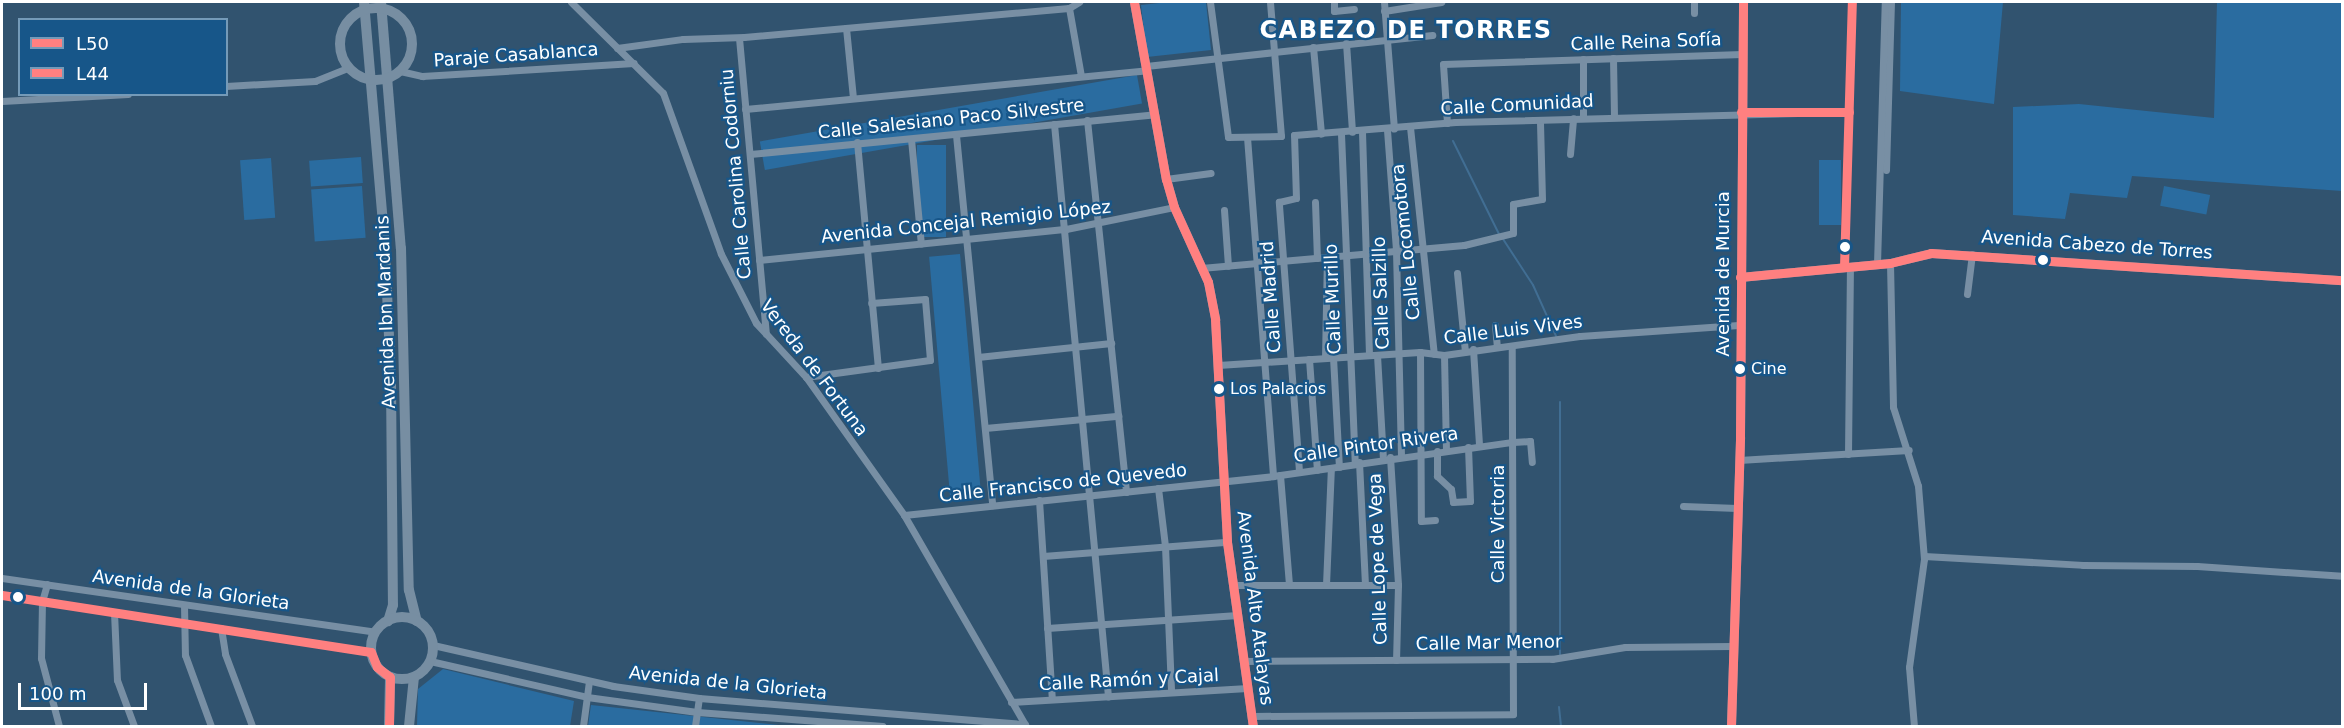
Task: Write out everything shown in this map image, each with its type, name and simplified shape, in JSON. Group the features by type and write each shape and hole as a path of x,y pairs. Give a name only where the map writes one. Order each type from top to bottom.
{"main road":[{"path":"382,5 394,13 411,34 410,54 400,71 389,78 373,80 348,68 342,56 342,35 352,17 364,6 382,5"},
{"name":"Avenida Ibn Mardanis","path":"382,5 389,78 406,383 410,590 417,621"},
{"name":"Avenida Ibn Mardanis","path":"364,6 373,80 391,382 393,598 387,621"},
{"path":"409,726 414,677 430,662 433,645 425,627 417,621 407,618 387,621 375,632 371,652 377,667 390,677 414,677"},
{"path":"389,726 390,677"}],"street":[{"name":"Vereda de Fortuna","path":"571,2 663,93 721,254 756,323 806,377 904,515 1025,725"},
{"path":"617,48 683,39 739,38 1069,8 1079,2"},
{"name":"Avenida Alto Atalayas","path":"1134,2 1166,179 1174,207 1201,268 1215,320 1226,479 1227,542 1253,726"},
{"path":"1210,2 1228,137 1281,136 1270,2"},
{"path":"1334,2 1334,11 1354,9"},
{"name":"Calle Salzillo","path":"1384,2 1388,40 1396,251 1401,456"},
{"path":"1384,10 1441,2"},
{"path":"1694,2 1694,13"},
{"name":"Avenida de Murcia","path":"1731,726 1739,460 1743,2"},
{"path":"1848,454 1847,266 1852,2"},
{"path":"1877,264 1885,2"},
{"path":"1886,170 1891,2"},
{"path":"1069,8 1081,76"},
{"path":"846,28 853,98"},
{"path":"746,109 1081,76 1218,57 1432,35"},
{"name":"Calle Carolina Codorniu","path":"739,38 766,334"},
{"path":"1346,43 1352,132"},
{"path":"1313,47 1321,134"},
{"name":"Calle Reina Sofía","path":"1447,123 1443,64 1459,67 1583,59 1598,62 1613,58 1742,54"},
{"path":"1613,58 1614,116"},
{"path":"1583,59 1583,118"},
{"name":"Paraje Casablanca","path":"400,71 422,76 634,63"},
{"path":"228,87 315,81 348,68"},
{"path":"2,101 92,96"},
{"name":"Calle Comunidad","path":"1294,135 1362,132 1447,123 1461,119 1540,120 1583,118 1598,114 1614,116 1741,112 1849,112"},
{"name":"Calle Salesiano Paco Silvestre","path":"750,154 1155,114"},
{"path":"1570,154 1573,118"},
{"path":"1087,120 1126,492"},
{"path":"1201,268 1421,249 1513,233 1512,204 1542,199 1540,120"},
{"path":"1054,124 1092,495 1108,696"},
{"name":"Calle Locomotora","path":"1410,127 1421,249 1434,354"},
{"name":"Calle Lope de Vega","path":"1362,132 1365,254 1373,355 1387,458 1398,585 1396,660"},
{"name":"Calle Murillo","path":"1341,134 1350,356 1365,585"},
{"path":"956,135 992,505"},
{"name":"Calle Madrid","path":"1294,135 1296,198 1279,202 1299,471"},
{"path":"1247,136 1263,362 1289,585"},
{"path":"911,139 921,244"},
{"path":"857,142 878,368"},
{"path":"1166,179 1211,173"},
{"path":"1315,202 1317,258"},
{"name":"Avenida Concejal Remigio López","path":"759,260 1066,230 1174,207"},
{"path":"1224,210 1228,266"},
{"name":"Avenida Cabezo de Torres","path":"1740,277 1890,263 1931,253 2343,280"},
{"path":"1967,294 1972,254"},
{"path":"1326,585 1335,467 1329,358 1327,257"},
{"path":"1890,263 1893,407 1909,450 1918,486 1924,556 1909,667 1914,726"},
{"path":"1457,273 1469,350 1479,446"},
{"path":"806,377 925,363 931,354 925,299 872,303"},
{"path":"756,323 764,309"},
{"path":"1495,325 1497,347"},
{"name":"Calle Luis Vives","path":"1218,365 1420,352 1444,355 1580,336 1739,325"},
{"path":"978,357 1111,343"},
{"name":"Calle Victoria","path":"1252,716 1513,714 1512,346"},
{"path":"1420,352 1421,521 1435,520"},
{"path":"1444,355 1446,450"},
{"path":"1309,359 1317,470"},
{"path":"985,428 1118,416"},
{"name":"Calle Pintor Rivera","path":"1226,479 1317,470 1419,453 1530,441 1532,462"},
{"path":"1437,451 1437,476 1451,489 1453,502 1470,501 1468,447"},
{"path":"1739,460 1909,450"},
{"name":"Calle Francisco de Quevedo","path":"904,515 1126,492 1226,479"},
{"path":"1158,488 1165,546 1166,618 1171,690"},
{"path":"1039,500 1052,699"},
{"path":"1683,506 1737,508"},
{"path":"1043,556 1227,542"},
{"path":"1924,556 2094,565 2197,566 2343,576"},
{"name":"Avenida de la Glorieta","path":"2,578 375,632"},
{"path":"47,584 42,601 42,658 59,726"},
{"path":"1233,585 1398,585"},
{"name":"Avenida de la Glorieta","path":"2,595 371,652"},
{"path":"184,605 181,622 185,655 211,726"},
{"path":"114,612 117,680 134,726"},
{"path":"1047,628 1101,622 1238,615"},
{"path":"221,628 225,654 252,726"},
{"name":"Avenida de la Glorieta","path":"433,645 589,681 699,698 1025,725"},
{"name":"Calle Mar Menor","path":"1245,661 1552,659 1625,647 1732,646"},
{"name":"Avenida de la Glorieta","path":"430,662 587,697 697,712 882,726"},
{"path":"583,726 589,681"},
{"name":"Calle Ramón y Cajal","path":"1011,702 1171,690 1248,688"},
{"path":"695,726 699,698"}],"shaded area":[{"path":"1206,2 1211,50 1147,57 1141,5"},
{"path":"1901,2 2003,2 1994,104 1900,91"},
{"path":"2217,2 2342,2 2342,191 2132,176 2127,198 2070,193 2065,219 2013,215 2013,107 2079,104 2214,118"},
{"path":"1137,75 1142,104 765,170 760,142"},
{"path":"917,145 946,145 946,237 917,237"},
{"path":"361,157 363,183 311,187 309,161"},
{"path":"271,158 275,218 244,220 240,160"},
{"path":"1819,160 1841,160 1841,225 1819,225"},
{"path":"362,186 366,238 315,241 311,190"},
{"path":"2164,186 2210,195 2206,215 2160,206"},
{"path":"960,254 981,496 950,499 929,257"},
{"path":"443,669 574,701 570,726 417,726 418,689"},
{"path":"591,705 788,726 588,726"}],"waterway":[{"path":"1453,141 1499,234"},
{"path":"1503,239 1533,285 1556,336"},
{"path":"1560,402 1560,655"},
{"path":"1559,707 1561,726"}],"transit line":[{"name":"L50","path":"1134,2 1166,179 1174,207 1208,282 1215,319 1227,542 1253,726"},
{"name":"L50","path":"1731,726 1740,437 1743,2"},
{"name":"L50","path":"1844,267 1852,2"},
{"name":"L50","path":"1741,112 1849,112"},
{"name":"L50","path":"1740,277 1890,263 1931,253 2342,280"},
{"name":"L44","path":"2,595 371,652 377,667 390,677 389,726"}],"place":[{"name":"Cine","path":"1740,369"},
{"name":"Los Palacios","path":"1219,389"}],"district":[{"name":"CABEZO DE TORRES","path":"1406,31"}]}
